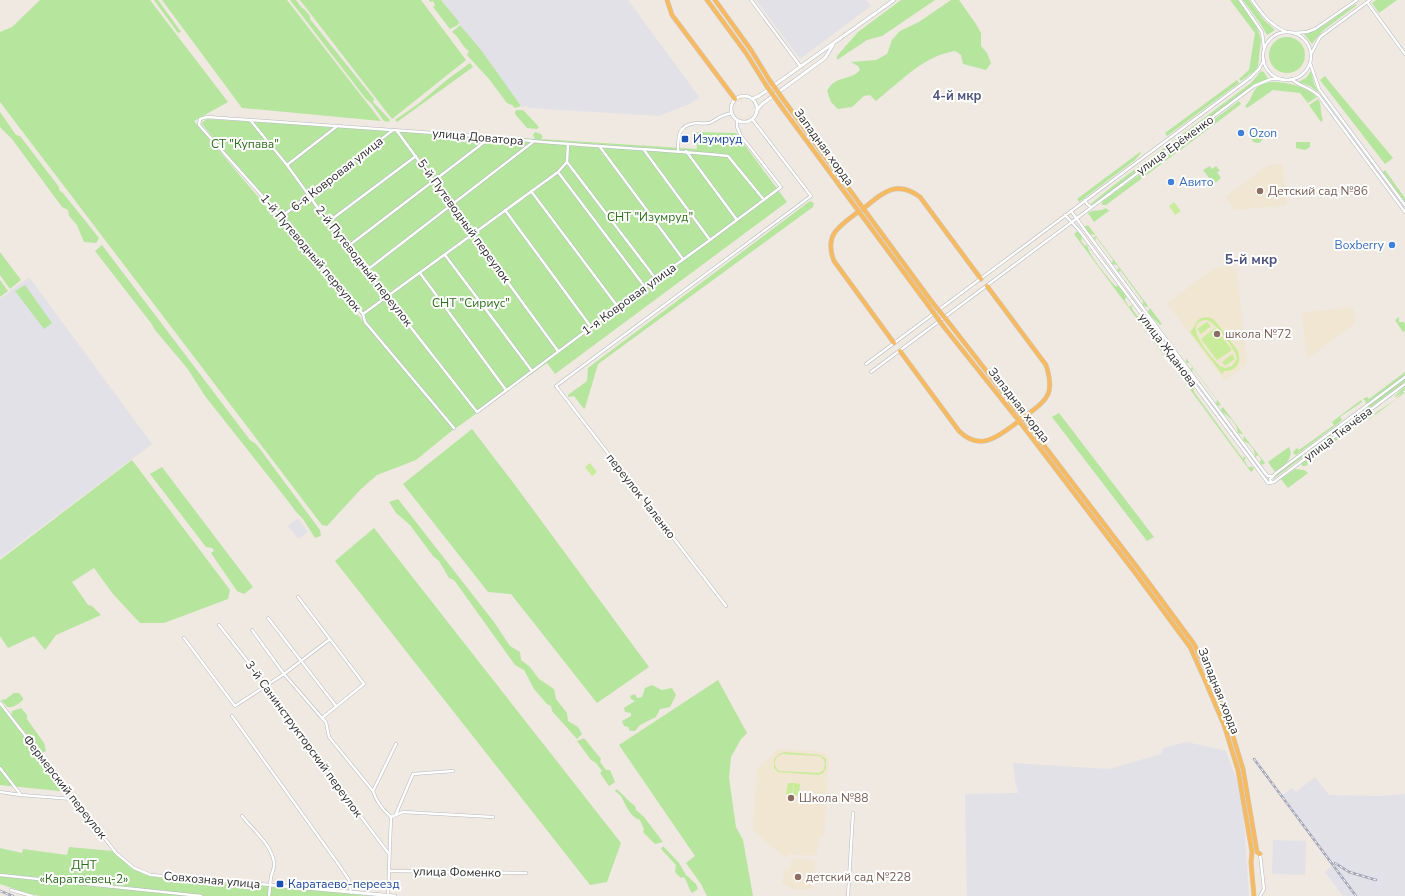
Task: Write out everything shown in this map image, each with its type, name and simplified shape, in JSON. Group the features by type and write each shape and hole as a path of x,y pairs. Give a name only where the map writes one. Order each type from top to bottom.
{"highway":[{"path":"667,0 672,15 735,99"},
{"name":"Западная хорда","path":"707,0 783,109 858,212 944,327 1019,421 1190,647 1224,725 1238,770 1252,852 1251,862 1254,896"},
{"name":"Западная хорда","path":"715,0 751,50 770,81 932,302 1145,577 1194,644 1229,723 1244,769 1259,853"},
{"path":"863,209 884,192 892,188 908,189 914,192 920,197 981,279"},
{"path":"858,212 845,221 836,231 832,238 830,251 834,261 894,343"},
{"path":"986,286 1046,365 1049,375 1051,383 1049,392 1043,402 1023,418"},
{"path":"900,351 959,431 970,439 986,442 996,438 1019,421"}],"street":[{"path":"751,0 801,67"},
{"path":"752,99 759,96 801,67 894,0"},
{"path":"1240,0 1262,32 1264,40 1264,60 1268,71 1277,77 1291,80 1310,89 1319,96 1405,212"},
{"path":"1252,0 1267,20 1276,27 1286,32 1293,33 1307,32 1315,29 1358,0 1363,5"},
{"path":"1291,80 1300,76 1308,68 1311,55 1320,36 1370,0"},
{"path":"1367,2 1405,54"},
{"path":"1264,50 1266,44 1275,36 1286,32"},
{"path":"1293,33 1307,43 1311,55"},
{"path":"757,110 757,105 752,99 745,96 740,96 735,99 731,106 732,113 737,120 746,122 752,119 762,104 825,58 834,43"},
{"name":"улица Ерёменко","path":"866,364 1254,75 1264,60"},
{"path":"1310,63 1319,89 1405,205"},
{"name":"улица Ерёменко","path":"872,372 1076,218 1258,84 1271,78 1283,79"},
{"path":"678,150 679,135 683,128 690,124 708,123 719,117 732,113"},
{"name":"улица Доватора","path":"202,117 491,137 534,142 644,150 678,150 728,156 764,200"},
{"name":"1-й Путеводный переулок","path":"202,117 199,120 199,125 281,217 363,314 365,322 454,428"},
{"name":"переулок Чаленко","path":"726,606 556,386 811,196 752,119"},
{"name":"1-я Ковровая улица","path":"477,412 781,187 741,136 737,127 737,120"},
{"name":"2-й Путеводный переулок","path":"250,121 286,165 347,247 367,270 477,412"},
{"path":"286,165 336,127"},
{"name":"6-я Ковровая улица","path":"281,217 393,130"},
{"name":"5-й Путеводный переулок","path":"397,131 558,351"},
{"path":"347,247 491,137"},
{"path":"367,270 534,142"},
{"path":"363,314 420,274 558,172 567,162 568,144"},
{"path":"600,146 683,259"},
{"path":"644,150 710,240"},
{"path":"686,152 738,220"},
{"path":"328,222 416,156"},
{"path":"567,162 656,279"},
{"path":"558,172 645,287"},
{"path":"531,191 618,307"},
{"path":"1086,200 1087,204 1091,207"},
{"path":"505,210 591,328"},
{"name":"улица Жданова","path":"1071,211 1265,473 1268,476 1272,476"},
{"name":"улица Жданова","path":"1065,216 1078,229 1266,482 1272,483"},
{"path":"445,255 532,371"},
{"path":"420,274 506,390"},
{"name":"улица Ткачёва","path":"1272,476 1405,377"},
{"name":"улица Ткачёва","path":"1272,483 1405,384"},
{"path":"1272,476 1270,480 1272,483"},
{"path":"298,597 364,684 322,718"},
{"path":"268,618 336,706"},
{"name":"3-й Санинструкторский переулок","path":"219,625 263,681 264,687 389,854"},
{"path":"252,630 284,674 326,722 330,737 373,791 375,797 391,817 388,896"},
{"path":"184,638 235,706 284,674 330,639"},
{"name":"Фермерский переулок","path":"0,703 116,852 134,868"},
{"path":"232,716 342,868 349,880 351,893"},
{"path":"373,791 396,744"},
{"path":"0,768 21,795"},
{"path":"396,815 413,774 453,771"},
{"path":"0,792 74,799"},
{"path":"391,817 403,812 493,817"},
{"path":"848,896 853,813"},
{"path":"242,816 261,837 271,852 274,864 269,896"},
{"path":"1259,853 1264,889 1260,896"},
{"name":"Совхозная улица","path":"134,868 151,875 395,896"},
{"name":"улица Фоменко","path":"389,871 526,873"},
{"path":"0,875 200,896"},
{"path":"11,890 32,896"}],"shaded area":[{"path":"441,0 628,0 700,98 659,116 528,108 526,105 523,108"},
{"path":"756,0 866,0 871,6 800,59"},
{"name":"Детский сад №86","path":"1282,164 1287,205 1235,210 1225,197 1268,165"},
{"name":"школа №72","path":"1231,266 1237,273 1247,364 1225,381 1167,303 1215,268"},
{"path":"29,277 152,444 0,558 0,299"},
{"path":"1353,307 1355,323 1307,359 1302,313"},
{"path":"298,518 308,532 298,539 288,526"},
{"path":"1187,742 1226,751 1242,795 1249,896 967,896 965,794 1018,793 1013,763 1109,769 1161,754 1163,748"},
{"name":"Школа №88","path":"778,749 822,752 829,758 824,836 820,836 816,855 789,854 788,857 785,857 753,830 757,770"},
{"path":"1315,777 1329,795 1380,796 1405,794 1405,896 1343,896 1325,872 1333,865 1281,796 1292,788 1296,792"},
{"path":"1273,840 1306,841 1305,875 1272,874"},
{"name":"детский сад №228","path":"793,858 815,860 812,889 793,889 782,884 785,870 789,870"}],"green space":[{"path":"40,0 150,0 228,102 194,121 454,429 416,460 377,475 360,490 327,526 322,525 0,102 0,32 12,27"},
{"path":"154,0 158,0 181,32 178,33"},
{"path":"162,0 287,0 381,121 242,108"},
{"path":"290,0 296,0 310,16 310,19 374,99 373,102 390,120 388,122 384,121 371,103 366,99"},
{"path":"300,0 421,0 466,60 392,119"},
{"path":"429,0 441,0 459,22 458,25 450,29 433,7 435,5 433,1 430,2"},
{"path":"901,0 935,0 882,36 867,40 837,60 837,56 858,32"},
{"path":"951,0 959,0 981,33 981,46 987,53 991,63 986,70 963,64 961,55 955,51 943,54 922,64 876,101 870,95 864,96 852,107 838,109 831,102 827,91 830,86 839,80 852,76 860,70 858,66 851,62 876,60 887,54 892,40 900,31 919,22"},
{"path":"1230,0 1238,0 1254,22 1261,40 1258,66 1256,70 1241,81 1239,79 1249,70 1255,33"},
{"path":"1243,0 1249,0 1264,20 1275,30 1267,35"},
{"path":"1376,0 1397,0 1379,13 1372,3"},
{"path":"1356,4 1357,5 1325,29 1312,44 1304,34 1325,25"},
{"path":"460,25 481,50 521,106 515,108 507,103 489,79 467,55 469,51 452,32"},
{"path":"1291,37 1300,42 1304,48 1304,62 1300,68 1291,73 1283,73 1274,68 1270,62 1269,51 1274,42 1280,38"},
{"path":"470,63 473,67 397,122 395,120 418,104"},
{"path":"1261,71 1264,72 1268,79 1261,82 1089,207 1089,205 1118,182 1251,83"},
{"path":"1311,71 1314,84 1319,93 1310,86 1298,82 1306,78"},
{"path":"1325,76 1393,158 1385,164 1320,80"},
{"path":"1237,80 1239,83 1167,136 1165,133"},
{"path":"1270,82 1282,82 1295,85 1307,90 1317,97 1308,103 1300,93 1273,90 1247,108 1245,106 1251,99 1256,89 1263,84"},
{"path":"1318,99 1323,120 1321,122 1309,105"},
{"path":"1239,101 1241,104 1178,152 1177,150 1198,135 1204,127"},
{"path":"516,110 523,110 539,127 537,129 527,128 515,114"},
{"path":"0,112 16,135 20,136 59,187 59,190 99,238 96,243 84,242 77,225 69,216 68,210 62,207 12,139 0,127"},
{"name":"СНТ \"Изумруд\"","path":"207,119 535,139 533,135 535,132 541,134 543,138 540,139 697,149 696,132 736,133 787,202 555,374 547,363 456,428 201,123"},
{"path":"1257,131 1261,133 1263,137 1261,141 1257,143 1253,141 1251,137 1253,133"},
{"path":"1296,142 1310,142 1310,147 1305,150 1296,148"},
{"path":"1174,149 1176,153 1106,205 1102,205 1102,202"},
{"path":"1140,152 1141,153 1135,160 1079,202 1077,199"},
{"path":"1210,166 1212,169 1216,166 1220,171 1217,172 1221,178 1214,184 1203,170"},
{"path":"1385,170 1405,198 1405,202 1383,172"},
{"path":"810,201 814,203 813,207 598,364 584,409 574,396 568,397 568,395 587,381 588,368"},
{"path":"1174,202 1181,211 1175,215 1169,206"},
{"path":"1106,208 1110,210 1094,222 1088,213 1092,211"},
{"path":"1088,225 1148,307 1143,306 1143,301 1120,270 1119,273 1117,270 1119,268 1117,265 1112,264 1113,260 1096,237 1095,241 1093,238 1096,236 1090,234 1084,227"},
{"path":"1078,231 1082,237 1081,241 1085,246 1087,244 1088,249 1098,265 1115,286 1118,286 1126,296 1125,300 1129,307 1132,305 1132,309 1162,349 1168,353 1164,355 1074,234"},
{"path":"102,245 250,440 257,445 320,530 321,536 315,538 303,519 205,396 187,368 155,330 95,251"},
{"path":"0,252 21,280 10,289 0,275"},
{"path":"0,280 8,291 0,297"},
{"path":"25,285 52,323 44,329 15,291"},
{"path":"1150,308 1162,324 1160,325 1149,314 1148,311"},
{"path":"1207,317 1213,319 1238,351 1239,359 1235,368 1228,371 1223,371 1224,372 1222,374 1190,332 1198,321","holes":["1207,320 1211,322 1225,337 1236,355 1237,359 1232,366 1225,368 1220,366 1200,340 1196,326 1199,322"]},
{"path":"1399,317 1399,322 1403,322 1405,324 1405,331 1403,332 1395,320"},
{"path":"1207,322 1211,326 1201,334 1197,329"},
{"path":"1215,328 1232,350 1217,360 1201,339"},
{"path":"1232,354 1235,359 1225,366 1222,362"},
{"path":"1193,367 1221,405 1218,406 1216,404 1217,400 1193,368 1192,372 1190,369"},
{"path":"1179,372 1194,389 1194,392 1243,459 1244,456 1246,458 1244,460 1248,467 1253,467 1254,469 1251,472 1178,373"},
{"path":"1405,372 1405,375 1367,403 1365,402 1366,400 1365,401 1363,399 1367,397 1369,399"},
{"path":"1405,379 1405,382 1273,479 1273,477"},
{"path":"1405,386 1403,391 1404,393 1375,415 1374,414 1396,399 1402,392 1396,397 1395,396"},
{"path":"1361,400 1362,402 1340,417 1342,420 1335,426 1296,455 1294,454 1293,452 1297,448 1299,450 1334,425 1332,422"},
{"path":"1223,407 1243,434 1238,433 1233,421 1222,412 1221,409"},
{"path":"1370,412 1370,415 1372,414 1373,416 1369,419 1368,417 1307,462 1308,464 1306,466 1302,466 1302,463"},
{"path":"1059,413 1154,537 1147,541 1052,417"},
{"path":"472,429 649,667 597,703 511,594 488,592 403,484"},
{"path":"1244,436 1265,463 1262,465 1260,463 1261,459 1258,455 1255,457 1252,447 1243,441"},
{"path":"1289,447 1289,459 1285,465 1275,472 1268,462"},
{"path":"132,460 230,590 228,599 164,623 140,623 113,594 94,568 72,582 88,605 92,606 101,615 56,635 45,650 34,636 8,648 0,636 0,560"},
{"path":"590,463 597,472 592,476 585,467"},
{"path":"162,467 253,587 244,594 237,591 211,553 214,551 212,548 206,547 150,474"},
{"path":"1295,469 1304,470 1308,473 1288,488 1281,479"},
{"path":"398,499 494,622 510,646 520,652 521,660 530,667 539,679 554,689 556,699 567,713 568,721 578,727 582,734 577,739 552,711 551,706 547,704 534,689 524,670 515,665 454,580 449,578 439,561 433,556 410,525 396,513 389,502"},
{"path":"374,528 621,843 607,882 590,885 335,561"},
{"path":"718,680 747,733 741,739 731,757 729,778 736,827 743,840 753,896 707,896 701,884 686,863 695,856 619,745"},
{"path":"652,685 662,690 672,688 676,695 670,707 660,709 656,717 640,725 635,731 630,731 628,727 624,726 622,721 631,716 631,713 625,712 624,708 635,701 631,699 630,696 635,694 637,698 642,697 645,688"},
{"path":"14,693 19,693 23,700 14,706 7,707 1,700 6,699"},
{"path":"0,703 69,792 0,785"},
{"path":"21,708 44,743 46,751 42,753 11,715 12,711"},
{"path":"584,738 601,759 600,762 606,770 610,770 615,782 609,786 600,773 602,771 596,763 591,760 577,741"},
{"path":"785,752 820,755 826,759 826,768 823,773 819,775 778,772 774,768 774,759 779,754","holes":["783,754 820,756 824,760 825,766 819,773 779,771 775,766 776,759"]},
{"path":"788,783 794,783 792,795 786,794"},
{"path":"794,783 800,784 799,796 793,795"},
{"path":"616,789 635,806 636,810 644,817 663,842 655,844 643,832 644,829 640,820 631,814 622,797 615,791"},
{"path":"663,846 679,863 686,875 696,884 698,889 692,893 684,877 681,878 675,872 676,865 661,849"},
{"name":"ДНТ «Каратаевец-2»","path":"69,847 113,851 130,867 146,875 170,880 274,886 369,896 40,896 0,884 0,848 22,853 23,849 67,855"}],"railway":[{"path":"1254,759 1356,896"},
{"path":"1335,863 1349,872 1376,880"},
{"path":"0,891 13,896"}],"place":[{"name":"Ozon","path":"1241,133"},
{"name":"Изумруд","path":"685,139"},
{"name":"Авито","path":"1171,182"},
{"name":"Детский сад №86","path":"1260,191"},
{"name":"Boxberry","path":"1392,245"},
{"name":"школа №72","path":"1217,334"},
{"name":"Школа №88","path":"791,798"},
{"name":"детский сад №228","path":"798,877"},
{"name":"Каратаево-переезд","path":"280,884"}],"district":[{"name":"4-й мкр","path":"957,96"},
{"name":"5-й мкр","path":"1251,259"}],"park label":[{"name":"СТ \"Купава\"","path":"245,144"},
{"name":"СНТ \"Сириус\"","path":"471,303"}]}
